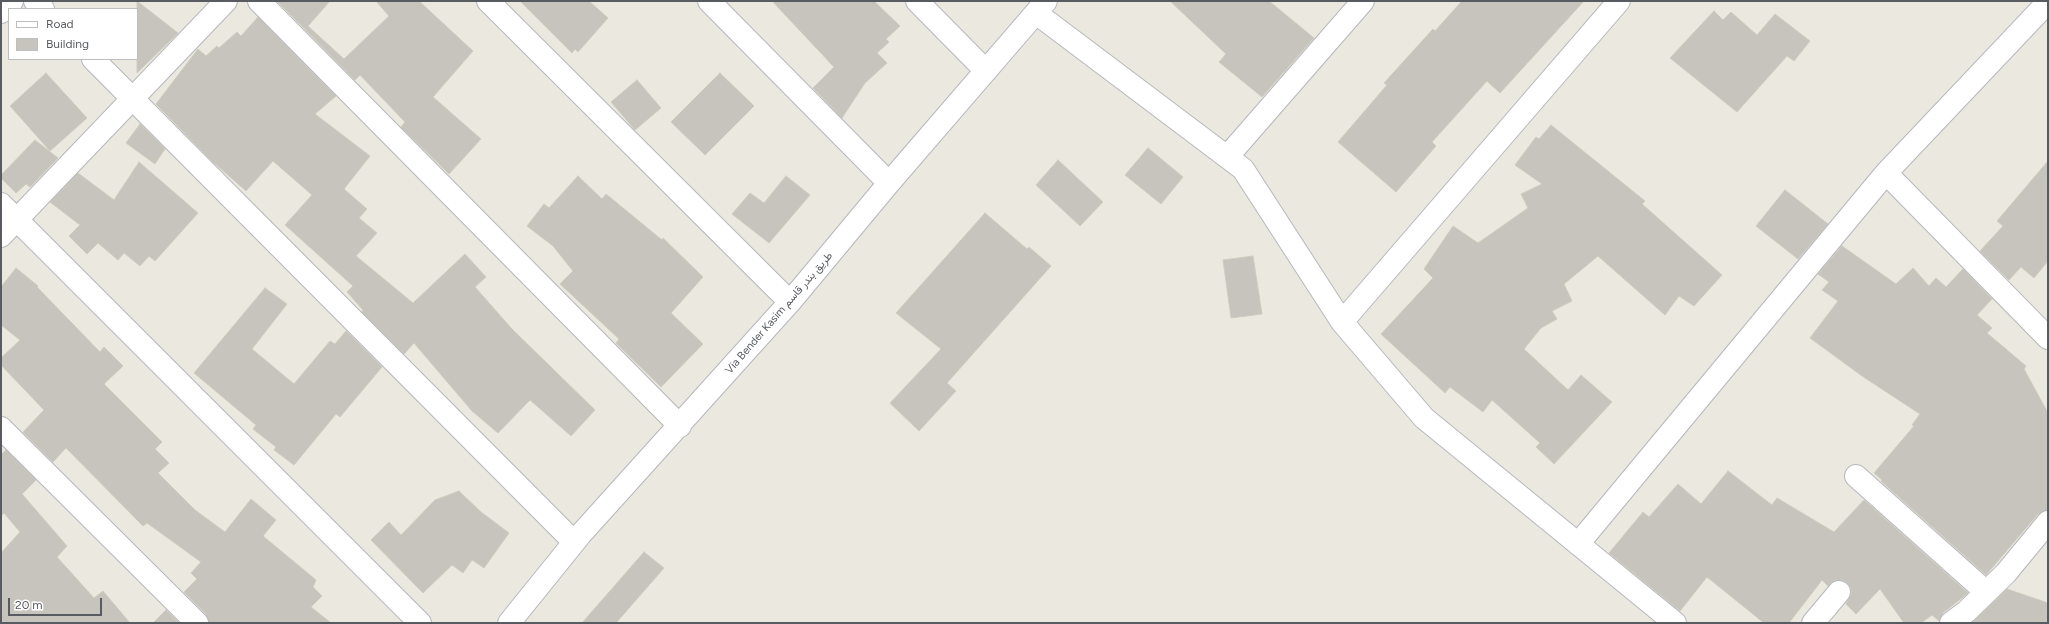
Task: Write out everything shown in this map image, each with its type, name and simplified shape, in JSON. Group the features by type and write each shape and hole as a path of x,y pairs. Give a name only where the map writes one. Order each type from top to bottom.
{"street":[{"path":"1,12 12,1"},
{"path":"1,236 226,1"},
{"path":"259,1 680,426"},
{"path":"488,1 790,302"},
{"path":"709,1 889,182"},
{"path":"918,1 986,71"},
{"path":"1227,157 1363,1"},
{"path":"1342,322 1619,1"},
{"path":"1578,544 1886,173 2048,2"},
{"path":"1041,7 1243,169 1342,322 1424,418 1675,623"},
{"name":"Via Bender Kasim طريق بندر قاسم","path":"509,623 574,542 790,302 889,182 1041,7"},
{"path":"94,60 574,542"},
{"path":"1886,173 2048,338"},
{"path":"1,204 420,623"},
{"path":"1,428 197,623"},
{"path":"1856,476 1986,592"},
{"path":"1951,623 1967,612 2006,573 2048,522"},
{"path":"1813,623 1839,592"}],"building":[{"path":"137,1 178,33 137,73 138,8"},
{"path":"277,1 330,1 308,26 344,59 389,16 376,1 419,1 473,51 433,97 481,139 449,174 401,127 405,122 360,75 355,80"},
{"path":"520,1 589,1 608,18 578,52 575,49 572,53"},
{"path":"772,1 874,1 900,26 886,39 889,42 877,53 887,63 865,83 842,118 813,88 834,67"},
{"path":"1170,1 1269,1 1314,38 1262,97 1219,62 1226,54"},
{"path":"1462,1 1584,1 1500,93 1487,81 1432,142 1436,146 1396,192 1338,142 1387,85 1384,83 1433,29 1435,31"},
{"path":"1714,11 1723,20 1731,12 1757,35 1775,14 1810,41 1794,61 1787,56 1737,112 1670,58"},
{"path":"258,17 336,96 315,114 370,156 344,189 367,209 359,218 377,233 356,256 413,303 465,254 486,277 475,287 512,329 595,410 571,436 530,400 498,433 472,411 414,343 404,354 362,312 363,310 347,292 353,286 285,225 312,195 273,161 246,191 212,161 156,104 198,49 206,56 217,46 219,48 237,32 241,36"},
{"path":"46,73 87,118 50,151 10,106"},
{"path":"720,73 754,106 705,155 671,122"},
{"path":"637,80 661,108 635,130 611,102"},
{"path":"140,124 165,149 155,164 126,143"},
{"path":"1551,125 1645,201 1642,204 1722,275 1694,306 1679,296 1665,315 1598,256 1564,284 1572,301 1552,311 1557,319 1541,328 1524,349 1568,390 1581,375 1612,402 1554,464 1536,447 1540,443 1492,400 1483,412 1450,387 1445,393 1381,334 1433,278 1424,269 1453,226 1478,243 1528,208 1521,194 1542,184 1515,165 1536,137 1539,139"},
{"path":"35,140 58,158 30,187 26,184 16,193 1,178 1,175"},
{"path":"1148,148 1183,177 1161,204 1125,175"},
{"path":"1058,160 1103,202 1080,226 1036,185"},
{"path":"2048,161 2048,261 2034,278 2021,267 2009,280 1980,251 2003,226 1997,221"},
{"path":"139,162 198,213 155,261 149,256 140,266 124,253 118,260 98,243 87,254 69,236 80,225 50,202 78,173 114,200"},
{"path":"578,176 602,199 606,194 662,240 663,238 703,277 671,313 703,344 661,387 616,343 619,339 560,284 573,271 553,246 527,226 544,204 549,208"},
{"path":"786,176 810,195 769,243 732,214 750,193 764,203"},
{"path":"1785,190 1828,224 1798,259 1756,226"},
{"path":"985,213 1027,249 1029,247 1051,266 947,383 956,391 919,431 890,403 941,349 896,313"},
{"path":"1842,246 1896,284 1913,268 1929,286 1936,278 1946,287 1963,269 1992,299 1977,315 1992,328 1987,333 2026,366 2024,369 2048,413 2048,510 2038,514 1986,575 1881,481 1882,480 1874,473 1914,426 1912,425 1920,414 1862,376 1810,338 1838,301 1822,290 1829,282 1818,274"},
{"path":"1253,256 1262,314 1231,318 1223,260"},
{"path":"16,268 38,286 37,287 100,352 104,347 123,366 104,384 162,442 155,449 169,463 158,473 195,510 225,532 251,499 276,520 263,536 316,580 313,587 322,596 311,607 331,623 209,623 206,614 184,592 197,579 191,573 201,562 147,523 143,526 66,448 53,462 23,432 44,410 1,365 1,358 20,340 1,325 1,287"},
{"path":"265,288 287,304 252,349 294,384 330,341 335,344 346,331 382,367 340,417 336,414 294,465 274,450 276,447 253,429 256,425 194,373"},
{"path":"6,450 36,480 22,494 67,546 57,557 94,598 103,591 130,623 1,623 1,553 20,532 4,513 1,516 1,455"},
{"path":"1728,471 1772,505 1777,498 1834,532 1864,500 1968,593 1943,613 1939,621 1932,615 1921,623 1904,623 1880,589 1856,614 1846,604 1851,594 1851,588 1847,583 1842,580 1835,580 1828,586 1822,580 1789,623 1764,623 1707,577 1680,611 1609,553 1643,512 1649,517 1678,484 1701,504"},
{"path":"459,491 481,512 509,533 484,568 472,560 463,573 452,565 423,593 371,540 389,522 401,535 435,500"},
{"path":"644,552 664,568 616,623 582,623"},
{"path":"2007,589 2048,603 2048,623 1972,623"},
{"path":"166,610 179,623 153,623"}]}
